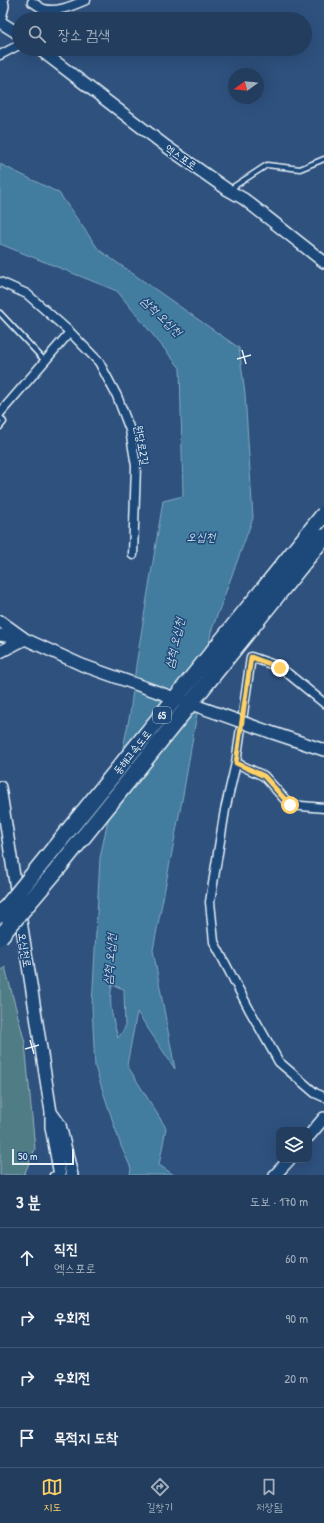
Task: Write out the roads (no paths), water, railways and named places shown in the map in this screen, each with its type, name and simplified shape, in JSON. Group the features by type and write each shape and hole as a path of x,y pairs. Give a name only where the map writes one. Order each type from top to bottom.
{"highway":[{"name":"동해고속도로","path":"0,915 324,514"},
{"name":"동해고속도로","path":"0,937 60,865 324,537"}],"street":[{"path":"0,18 3,6 2,0"},
{"path":"32,2 44,9 57,9 86,0"},
{"path":"0,22 12,30"},
{"path":"0,55 12,49"},
{"name":"엑스포로","path":"48,56 166,147 228,190 244,199 324,262"},
{"name":"원당로2길","path":"0,282 27,294 70,332 99,362 117,396 130,430 136,466 133,555"},
{"path":"0,414 70,332"},
{"path":"0,621 25,639 82,665 324,750"},
{"path":"0,635 25,639"},
{"path":"0,652 25,639"},
{"path":"324,703 280,668 251,657 236,763 225,810 210,902 214,942 279,1062 315,1093 324,1098"},
{"path":"236,763 264,776 290,805 324,808"},
{"name":"오십천로","path":"0,787 51,1112 51,1127 63,1174"},
{"path":"312,1132 324,1118"},
{"path":"275,1175 286,1163"}],"lane":[{"path":"228,190 268,165 300,169 324,159"},
{"path":"0,313 45,361"},
{"path":"0,414 4,422 0,428"}],"water":[{"name":"오십천","path":"0,164 59,193 99,250 239,348 245,394 253,518 211,632 183,795 153,950 175,1069 137,1012 127,1065 166,1128 159,1165 174,1175 130,1175 131,1168 121,1146 95,1067 92,1006 100,858 130,714 136,665 163,501 183,496 180,368 117,291 0,244","holes":["112,985 124,989 125,1028 118,1038 111,1006"]}],"water label":[{"name":"삼척 오십천","path":"162,316"},
{"name":"삼척 오십천","path":"174,643"},
{"name":"삼척 오십천","path":"109,959"}]}
